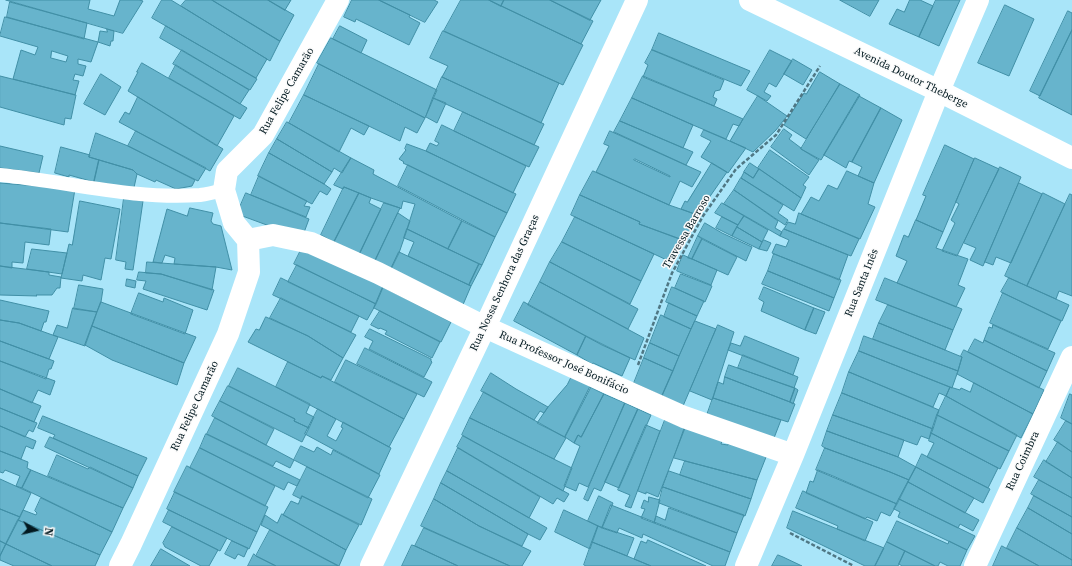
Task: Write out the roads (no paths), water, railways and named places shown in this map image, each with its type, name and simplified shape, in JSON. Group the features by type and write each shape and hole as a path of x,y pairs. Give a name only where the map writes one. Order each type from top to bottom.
{"street":[{"name":"Rua Felipe Camarão","path":"120,566 228,334 249,272 248,240 234,223 224,190 227,171 263,135 338,0"},
{"name":"Rua Nossa Senhora das Graças","path":"371,566 485,328 637,0"},
{"name":"Avenida Doutor Theberge","path":"750,0 939,91 1072,158"},
{"name":"Rua Santa Inês","path":"746,566 793,455 939,91 978,0"},
{"name":"Rua Professor José Bonifácio","path":"248,240 272,235 311,243 378,273 485,328 628,392 684,416 793,455"},
{"name":"Rua Coimbra","path":"975,566 1072,357"}],"lane":[{"path":"0,175 146,195 200,195 224,190"}]}
